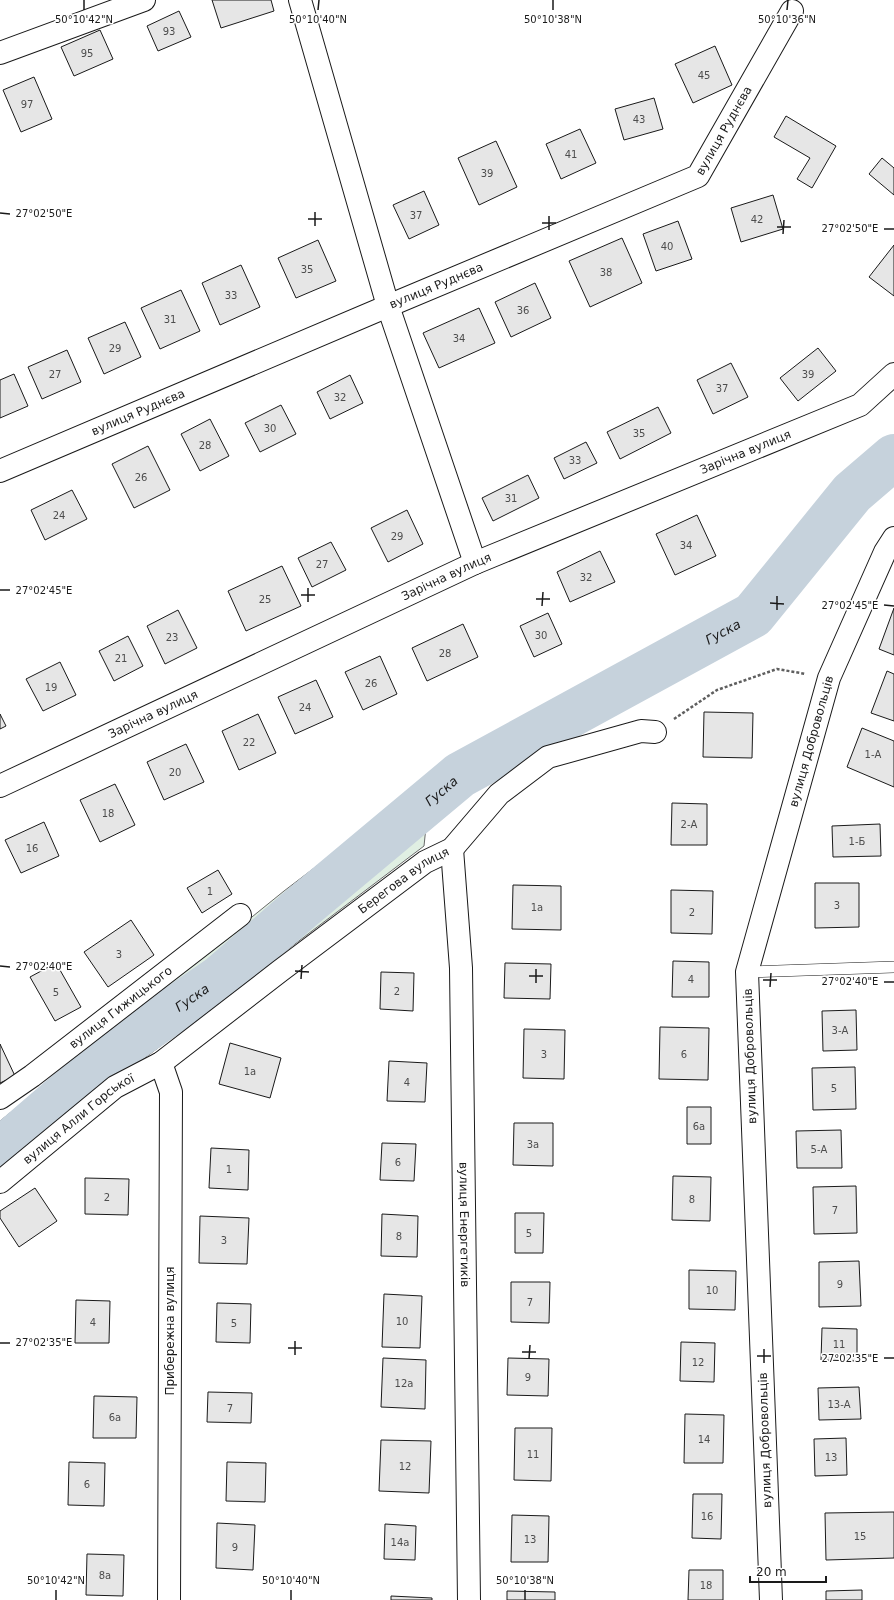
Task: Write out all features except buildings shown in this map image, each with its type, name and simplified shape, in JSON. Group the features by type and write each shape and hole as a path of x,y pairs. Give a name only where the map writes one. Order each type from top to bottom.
{"street":[{"path":"0,53 144,0"},
{"path":"300,0 388,306 475,563"},
{"name":"вулиця Руднєва","path":"0,471 698,176 792,11"},
{"name":"Зарічна вулиця","path":"0,786 475,563 860,405 894,374"},
{"name":"вулиця Добровольців","path":"771,1600 747,972 829,678 884,552 894,538"},
{"name":"Берегова вулиця","path":"162,1063 280,970 425,862 452,849 499,794 548,757 641,731 655,732"},
{"name":"вулиця Енергетиків","path":"452,849 461,968 469,1600"},
{"name":"вулиця Гижицького","path":"0,1098 32,1076 240,915"},
{"name":"вулиця Алли Горської","path":"0,1182 115,1087 162,1063"},
{"name":"Прибережна вулиця","path":"162,1063 171,1092 169,1600"}],"lane":[{"path":"747,972 894,967"}],"path":[{"path":"655,732 717,690 777,669 829,678"}],"green space":[{"path":"431,779 424,846 142,1060 79,1098 0,1172 0,1121 284,891"}],"waterway":[{"name":"Гуска","path":"0,1151 124,1044 220,978 460,775 753,615 852,493 894,457"}]}
